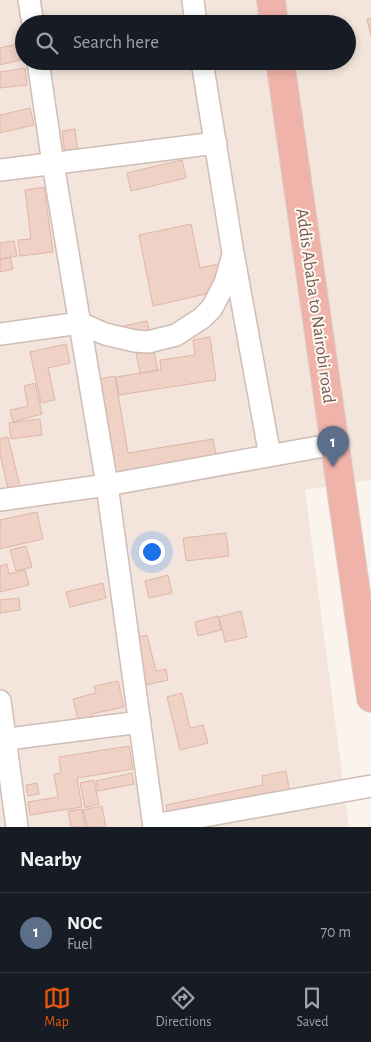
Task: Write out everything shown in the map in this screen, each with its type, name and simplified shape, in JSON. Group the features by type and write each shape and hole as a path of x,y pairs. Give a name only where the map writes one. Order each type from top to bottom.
{"highway":[{"path":"271,0 273,15"},
{"name":"Addis Ababa to Nairobi road","path":"281,70 371,698"}],"street":[{"path":"30,0 32,15"},
{"path":"192,0 194,15"},
{"path":"39,70 53,164 107,485 154,826 371,786"},
{"path":"204,70 233,253 270,456"},
{"path":"0,170 216,143"},
{"path":"0,334 80,323 105,334 134,341 148,342 176,335 202,318 212,308 225,283 233,253"},
{"path":"0,500 107,485 334,444"},
{"path":"0,701 3,740 17,827"},
{"path":"3,740 140,722"}],"shaded area":[{"path":"0,0 371,0 371,480 305,490 349,827 0,827"}],"building":[{"path":"371,18 371,36 367,19"},
{"path":"15,44 15,61 0,65 0,48"},
{"path":"25,70 27,85 0,88 0,72"},
{"path":"30,108 34,125 0,133 0,115"},
{"path":"75,129 78,153 65,155 62,131"},
{"path":"182,160 186,178 131,191 127,173"},
{"path":"44,187 53,252 20,256 18,240 31,239 25,190"},
{"path":"191,224 200,268 222,263 246,285 153,306 139,235"},
{"path":"14,241 17,256 0,259 0,243"},
{"path":"10,257 13,269 0,272 0,260"},
{"path":"147,321 158,370 140,373 133,338 119,327"},
{"path":"210,337 216,380 119,395 116,377 161,370 160,360 195,355 193,340"},
{"path":"66,344 70,363 48,368 55,400 41,403 30,352"},
{"path":"115,376 128,453 213,439 217,459 114,476 98,379"},
{"path":"35,383 42,414 13,422 10,410 28,406 24,386"},
{"path":"40,419 42,435 11,439 9,423"},
{"path":"8,437 21,491 9,493 0,454 0,439"},
{"path":"37,512 43,539 0,549 0,520"},
{"path":"226,533 229,556 186,561 183,538"},
{"path":"26,546 32,567 16,571 10,550"},
{"path":"7,564 9,574 25,570 29,585 0,592 0,566"},
{"path":"168,575 172,593 149,598 145,581"},
{"path":"103,583 106,598 70,607 66,592"},
{"path":"19,598 20,610 0,613 0,600"},
{"path":"241,611 247,637 225,642 219,617"},
{"path":"218,616 221,630 198,636 195,622"},
{"path":"147,635 156,671 166,669 168,680 146,685 135,638"},
{"path":"118,681 124,707 92,714 94,723 80,727 73,699 96,693 94,686"},
{"path":"182,693 190,728 203,725 208,743 180,750 167,697"},
{"path":"129,746 133,769 77,778 82,807 30,815 28,802 58,797 54,774 61,773 59,757"},
{"path":"286,771 290,793 168,818 166,805 263,785 262,776"},
{"path":"132,773 134,784 98,791 96,781"},
{"path":"94,780 99,804 85,808 80,783"},
{"path":"37,783 39,794 28,796 26,785"},
{"path":"102,806 106,827 87,827 83,810"},
{"path":"82,809 85,827 71,827 68,811"}],"place":[{"name":"NOC","path":"333,467"}]}
